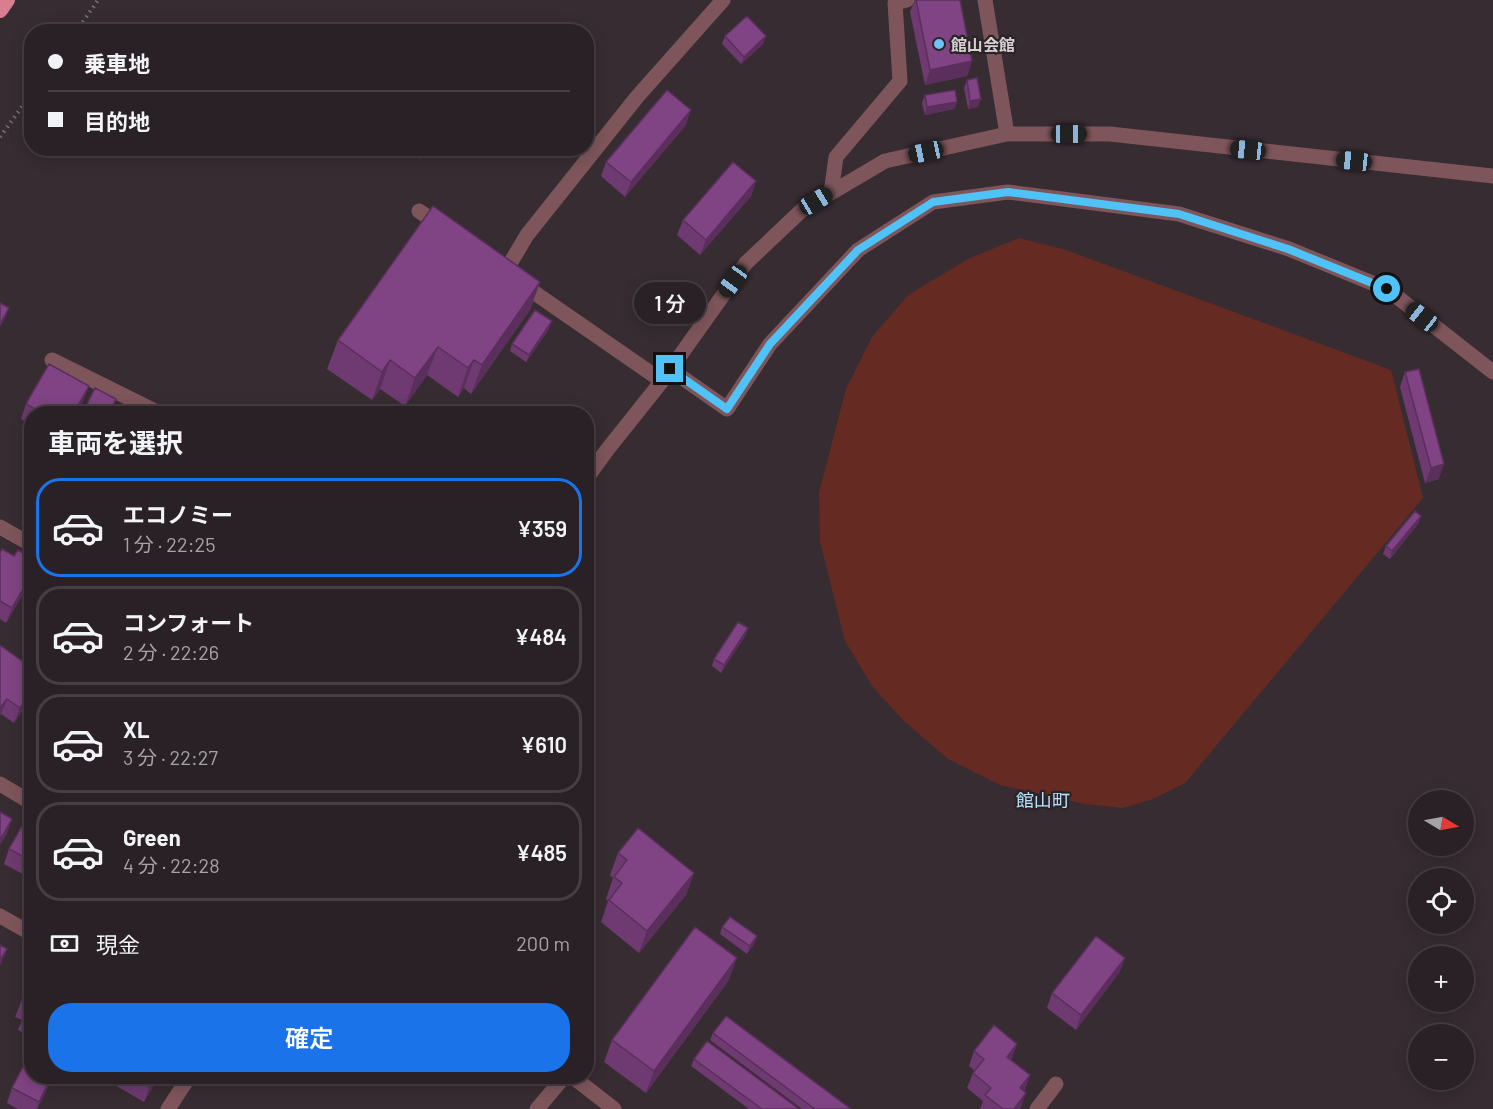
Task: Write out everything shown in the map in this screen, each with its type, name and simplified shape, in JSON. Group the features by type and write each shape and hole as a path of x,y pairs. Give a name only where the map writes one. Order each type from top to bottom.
{"highway":[{"path":"0,10 7,0"}],"street":[{"path":"594,151 637,97 723,0"},
{"path":"831,193 836,157 900,81 895,3 907,0"},
{"path":"985,0 1007,134"},
{"path":"594,468 666,375 746,263 802,210 885,161 1007,134 1110,134 1493,176"},
{"path":"590,156 500,268 666,375 727,409 770,344 858,250 933,202 1008,192 1179,214 1288,249 1387,289 1493,372"},
{"path":"419,211 457,238"},
{"path":"52,360 145,406"},
{"path":"0,527 24,540"},
{"path":"0,784 24,798"},
{"path":"0,916 24,930"},
{"path":"168,1109 184,1084"},
{"path":"537,1109 558,1084"},
{"path":"582,1084 614,1109"},
{"path":"1037,1109 1056,1084"}],"path":[{"path":"82,24 98,0"},
{"path":"0,137 24,104"}],"shaded area":[{"path":"1019,238 1066,250 1391,370 1423,498 1185,783 1153,799 1123,808 1085,804 1000,785 948,759 904,721 872,686 845,641 820,541 819,493 846,389 872,337 908,295 968,259"}],"building":[{"name":"館山会館","path":"916,0 960,0 972,61 930,70"},
{"path":"747,16 766,36 744,57 725,36"},
{"path":"977,78 981,99 970,101 967,80"},
{"path":"667,90 691,110 631,182 606,162"},
{"path":"955,90 957,102 927,107 925,95"},
{"path":"733,162 756,181 706,240 683,220"},
{"path":"433,206 540,282 482,365 474,360 468,368 438,347 415,378 390,360 382,372 338,340"},
{"path":"0,303 9,308 0,324"},
{"path":"535,310 552,321 529,355 512,344"},
{"path":"49,364 89,386 78,406 30,406 26,404"},
{"path":"1419,369 1444,464 1431,468 1405,372"},
{"path":"95,388 116,399 112,406 86,406"},
{"path":"1415,511 1421,516 1392,551 1386,546"},
{"path":"2,549 14,556 18,550 24,553 24,588 12,608 0,601 0,553"},
{"path":"738,622 748,628 724,665 714,659"},
{"path":"0,645 24,662 24,702 20,708 7,699 0,708"},
{"path":"0,812 12,819 0,840"},
{"path":"24,823 24,857 9,849"},
{"path":"638,828 694,873 647,931 609,900 622,883 614,877 627,860 618,853"},
{"path":"730,917 757,936 750,946 722,927"},
{"path":"695,927 737,958 654,1071 612,1040"},
{"path":"1096,936 1125,958 1081,1015 1052,993"},
{"path":"0,945 7,949 0,960"},
{"path":"726,1016 851,1109 815,1109 713,1033"},
{"path":"994,1025 1017,1044 1007,1057 1030,1075 1020,1088 1026,1093 1014,1109 1003,1109 985,1095 991,1088 973,1073 984,1059 974,1051"},
{"path":"707,1041 799,1109 762,1109 694,1059"},
{"path":"24,1065 24,1084 48,1084 39,1102 12,1088"}],"place":[{"name":"館山会館","path":"939,44"}],"district":[{"name":"館山町","path":"1043,800"}],"route":[{"path":"670,369 727,409 770,344 858,250 933,202 1008,192 1179,214 1288,249 1387,289"}]}
